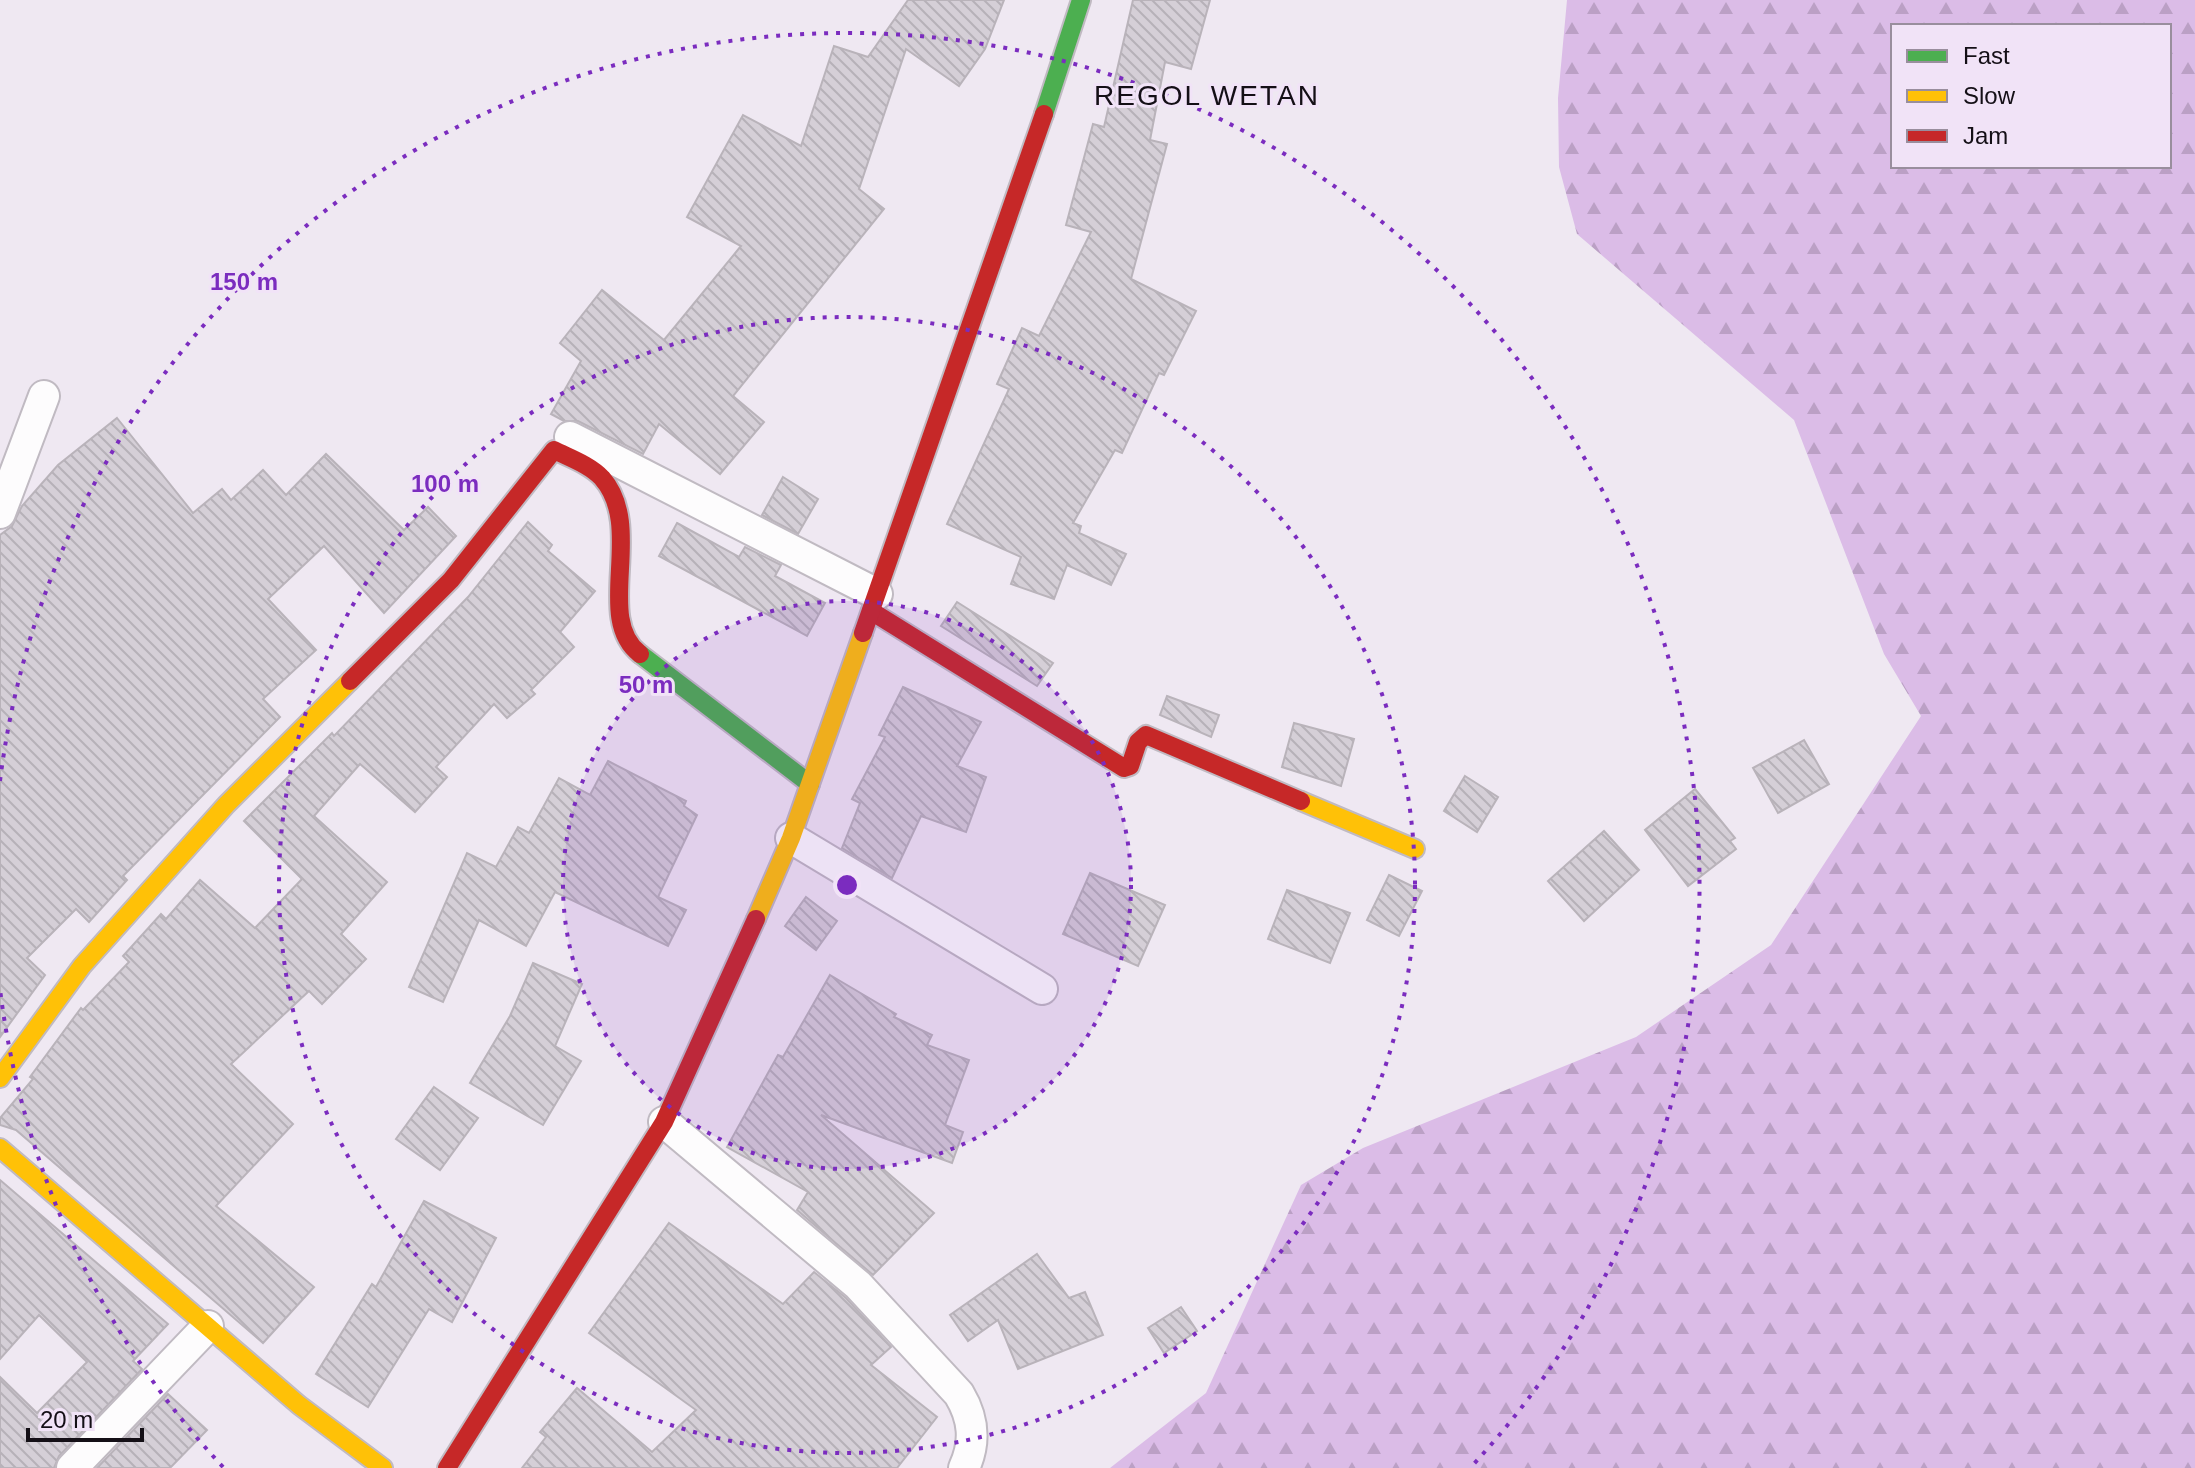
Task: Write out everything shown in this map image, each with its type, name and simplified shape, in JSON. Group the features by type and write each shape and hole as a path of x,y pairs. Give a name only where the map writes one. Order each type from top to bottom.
{"main road":[{"path":"447,1468 664,1122 713,1020 791,838 1008,223 1081,0"},
{"path":"0,1078 92,955 226,805 451,580 554,450 601,477 615,496 621,519 624,557 618,616 625,637 634,649 810,784"},
{"path":"874,603 1124,768 1130,766 1138,742 1146,735 1415,849"},
{"path":"0,1148 299,1405 383,1468"}],"street":[{"path":"0,513 44,396"},
{"path":"554,450 565,437 573,436 874,603"},
{"path":"791,838 1042,989"},
{"path":"664,1122 858,1285 959,1394 970,1413 972,1431 964,1468"},
{"path":"72,1468 208,1326"}],"green space":[{"path":"1567,0 2195,0 2195,1468 1110,1468 1206,1393 1301,1185 1363,1148 1636,1037 1771,945 1921,716 1884,654 1794,420 1577,234 1559,167 1558,98"}],"building":[{"path":"908,0 1004,0 985,49 959,86 906,49 859,189 884,209 733,396 764,422 720,474 659,424 643,454 578,421 564,421 551,414 581,361 560,343 602,290 664,340 741,246 687,217 743,115 801,146 834,46 868,57"},
{"path":"1133,0 1210,0 1191,69 1165,62 1150,140 1167,144 1131,279 1196,311 1164,375 1159,373 1122,453 1115,450 1073,523 1081,526 1079,533 1126,554 1111,585 1067,565 1054,599 1011,584 1021,557 947,524 1009,389 997,384 1022,328 1039,336 1091,232 1066,225 1093,124 1104,127"},
{"path":"117,418 193,513 222,489 231,500 263,470 286,495 326,454 404,530 428,507 456,536 384,613 324,546 268,599 316,650 263,699 280,717 123,876 127,880 89,922 76,909 27,958 45,975 0,1037 0,535 12,526 22,506 58,465"},
{"path":"783,477 818,499 798,534 762,515"},
{"path":"528,522 552,545 548,551 595,591 560,632 574,647 531,690 535,694 507,718 494,704 436,767 447,777 415,812 360,764 314,816 387,882 341,934 366,959 322,1004 309,991 231,1064 293,1124 216,1206 314,1287 263,1343 16,1130 0,1125 0,1118 33,1079 30,1077 81,1008 83,1010 129,962 123,956 161,914 166,919 200,880 255,928 302,879 244,821 332,733 334,736 468,597"},
{"path":"677,523 739,557 745,547 781,565 775,576 825,603 807,636 659,556"},
{"path":"957,602 1053,663 1037,686 941,626"},
{"path":"903,687 981,722 957,766 986,777 966,832 921,816 892,878 842,848 860,803 852,799 885,737 879,735"},
{"path":"1167,696 1219,715 1211,737 1160,715"},
{"path":"1294,723 1354,739 1341,786 1282,767"},
{"path":"1804,740 1829,784 1778,813 1753,768"},
{"path":"608,761 686,801 684,806 697,815 658,897 686,910 668,946 555,892 526,946 479,920 443,1002 409,987 467,853 496,867 518,827 529,833 559,778 590,795"},
{"path":"1465,776 1498,797 1477,832 1444,811"},
{"path":"1695,789 1735,838 1730,841 1736,849 1688,886 1645,830"},
{"path":"1604,831 1639,870 1584,921 1548,881"},
{"path":"1090,873 1165,905 1138,966 1063,934"},
{"path":"1389,875 1422,891 1399,936 1367,920"},
{"path":"1287,890 1350,913 1330,963 1268,939"},
{"path":"806,897 837,921 816,950 785,926"},
{"path":"533,963 582,984 555,1046 581,1061 543,1125 470,1083 510,1016"},
{"path":"830,975 896,1014 894,1017 932,1035 927,1045 969,1060 945,1125 963,1132 952,1163 821,1115 934,1213 873,1275 797,1210 808,1192 727,1147 778,1055 783,1057"},
{"path":"434,1087 478,1118 440,1170 396,1139"},
{"path":"0,1180 168,1324 133,1361 142,1369 59,1456 54,1468 0,1468 0,1377 37,1413 87,1362 39,1315 0,1359"},
{"path":"424,1201 496,1238 452,1322 429,1309 368,1407 316,1374 372,1284 376,1287"},
{"path":"669,1223 783,1304 814,1272 846,1298 891,1347 871,1365 937,1417 897,1468 522,1468 546,1437 540,1432 577,1388 652,1452 696,1410 589,1333"},
{"path":"1037,1254 1069,1298 1085,1292 1103,1335 1018,1369 998,1320 968,1341 950,1315"},
{"path":"1181,1307 1197,1331 1164,1353 1148,1328"},
{"path":"168,1394 207,1430 170,1468 97,1468"}],"traffic: fast":[{"path":"1044,114 1081,0"},
{"path":"640,654 810,784"}],"traffic: slow":[{"path":"756,919 791,838 863,633"},
{"path":"0,1078 82,966 226,805 350,681"},
{"path":"1301,801 1415,849"},
{"path":"0,1148 299,1405 383,1468"}],"traffic: jam":[{"path":"863,633 1044,114"},
{"path":"350,681 451,580 554,450 597,473 614,498 620,522 620,618 627,638 640,654"},
{"path":"871,611 1124,768 1130,766 1138,742 1146,735 1301,801"},
{"path":"447,1468 664,1122 756,919"}],"district":[{"name":"REGOL WETAN","path":"1207,95"}]}
